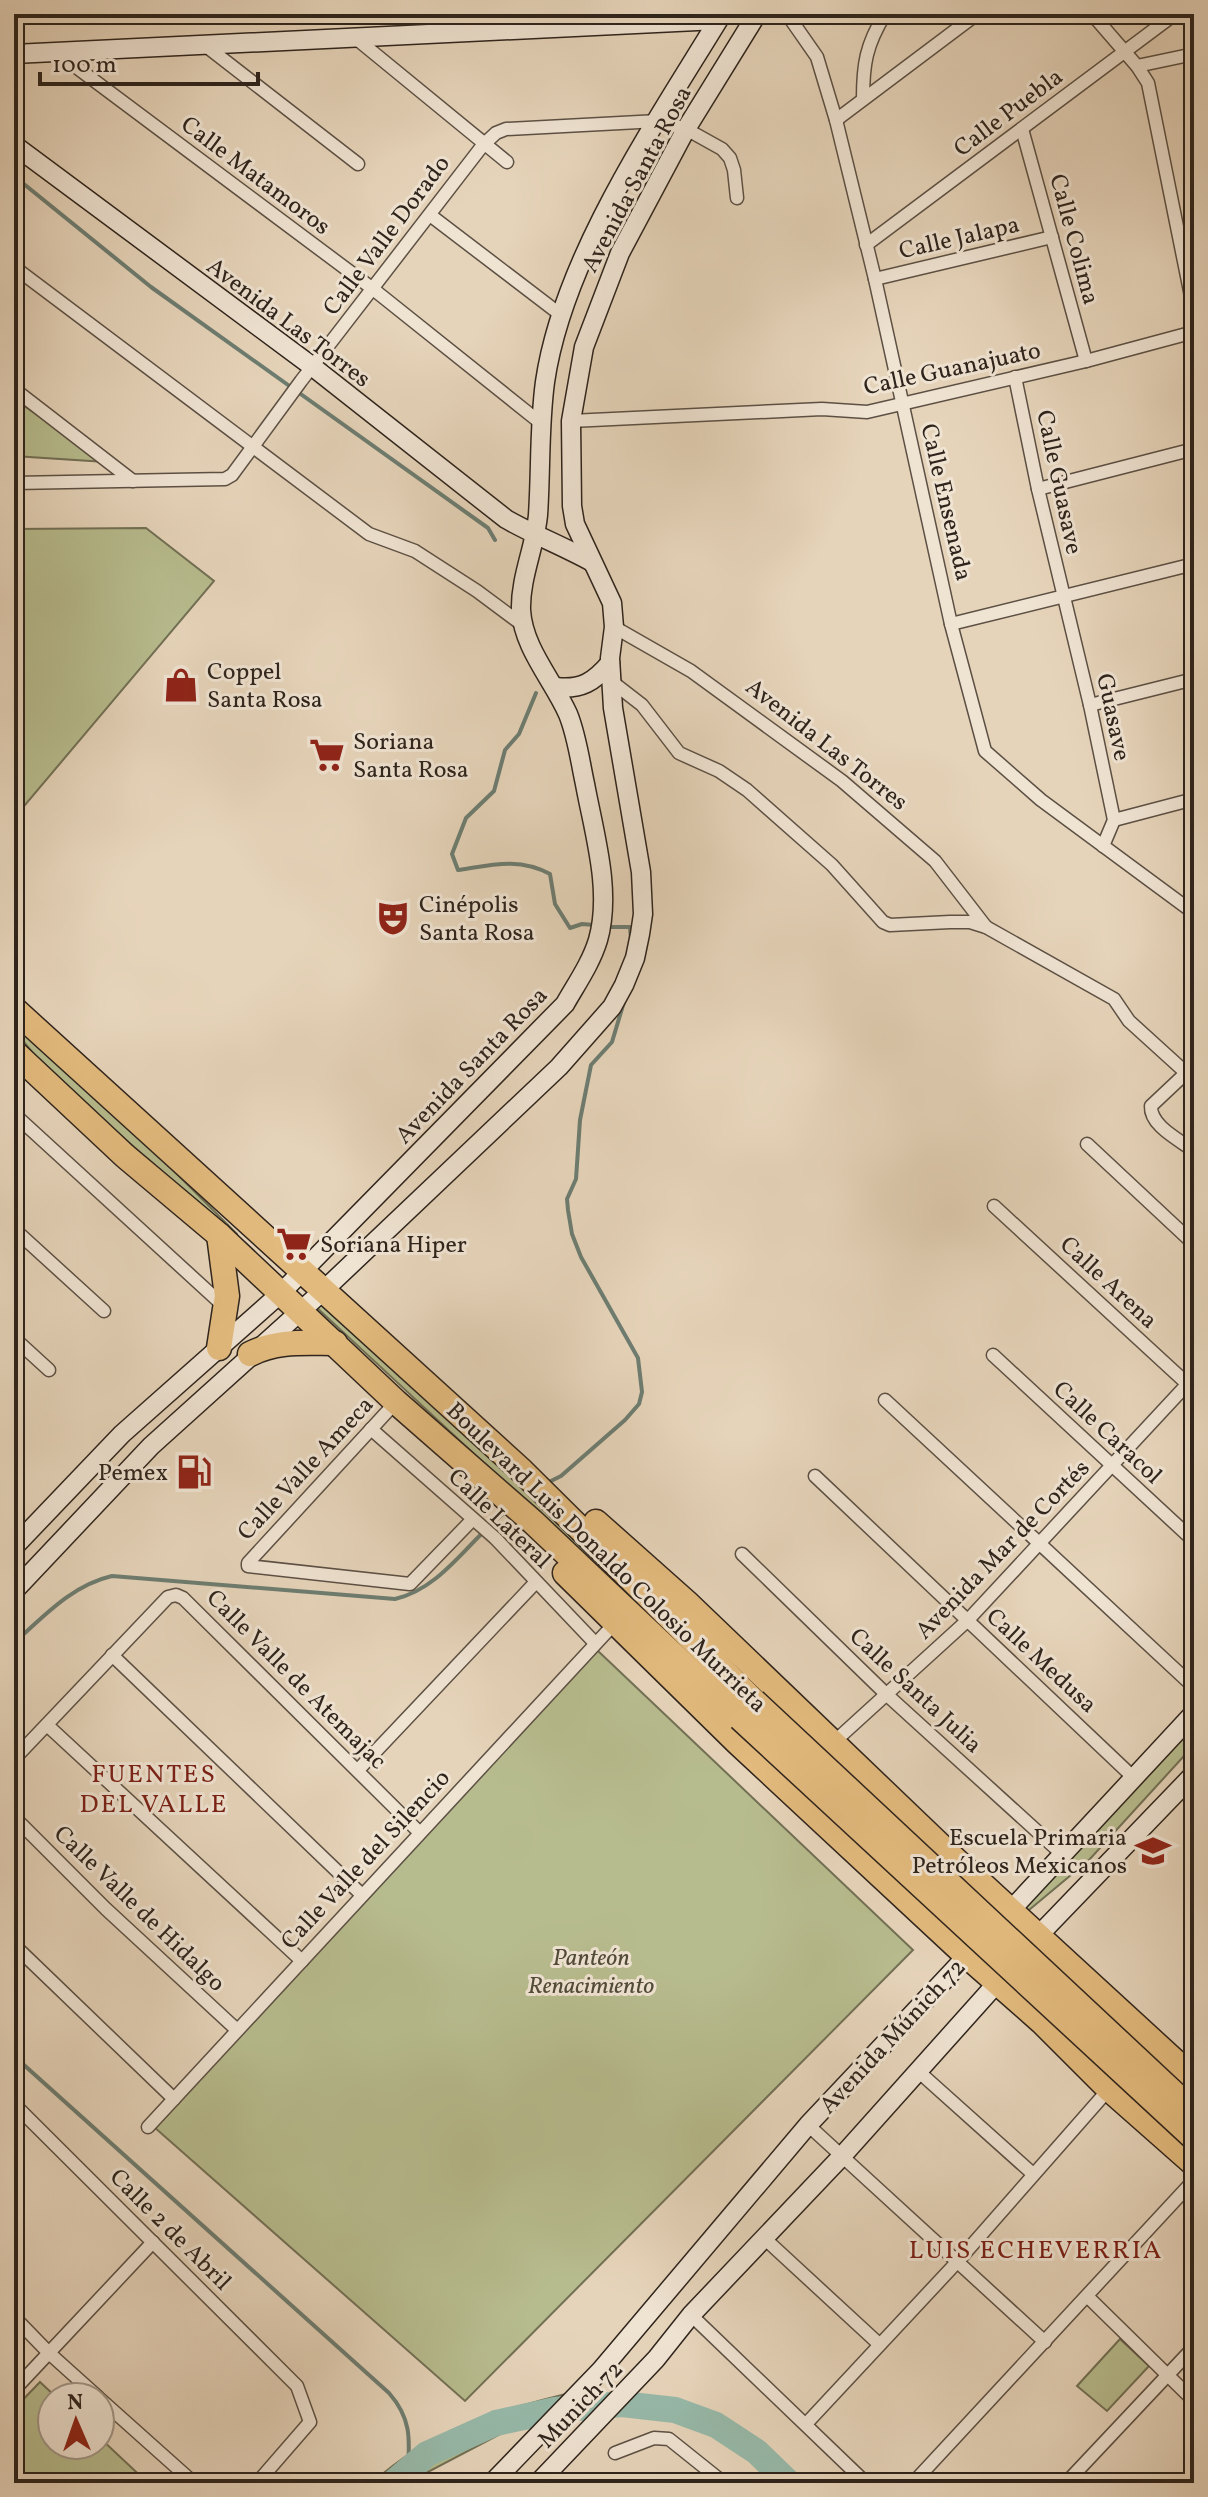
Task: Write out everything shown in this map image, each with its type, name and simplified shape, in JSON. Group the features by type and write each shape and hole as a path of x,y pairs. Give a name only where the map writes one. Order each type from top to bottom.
{"highway":[{"name":"Boulevard Luis Donaldo Colosio Murrieta","path":"14,1009 522,1471 747,1709 1194,2138"},
{"name":"Boulevard Luis Donaldo Colosio Murrieta","path":"14,1052 125,1156 219,1235 396,1402 747,1709 1194,2112"},
{"path":"219,1235 226,1277 226,1308 219,1348"},
{"path":"250,1354 265,1346 283,1343 335,1343"},
{"path":"553,1503 589,1516 686,1602 949,1854 1194,2079"},
{"path":"528,1518 539,1548 737,1742 1042,2022 1109,2089 1194,2164"},
{"path":"901,1894 923,1898 941,1891 951,1875 949,1854"},
{"name":"Avenida Múnich 72","path":"967,1956 1010,1911"},
{"name":"Avenida Múnich 72","path":"997,1983 1038,1936"},
{"path":"1042,2022 1039,2004 1048,1984 1063,1976 1089,1983"}],"main road":[{"name":"Avenida Santa Rosa","path":"299,1311 559,1067 612,1007 635,958 640,934 642,886 611,672 614,627 609,595 580,539 572,506 571,421 584,347 604,291 639,215 686,129 757,14"},
{"path":"14,54 358,40 720,17"},
{"name":"Avenida Santa Rosa","path":"281,1293 565,1004 587,967 598,937 603,899 575,732 556,687 533,652 524,626 522,596 535,536 545,381 566,297 595,234 720,17"},
{"name":"Avenida Las Torres","path":"14,145 307,374 506,519 535,536"},
{"path":"535,536 558,543 592,562"},
{"path":"556,687 581,687 611,672"},
{"path":"14,1547 122,1434 281,1293"},
{"path":"14,1591 151,1446 299,1311"},
{"name":"Avenida Múnich 72","path":"1010,1911 1194,1713"},
{"name":"Avenida Múnich 72","path":"1038,1936 1194,1774"},
{"name":"Avenida Múnich 72","path":"601,2370 808,2125 967,1956"},
{"name":"Avenida Múnich 72","path":"656,2359 691,2315 843,2155 997,1983"},
{"name":"Munich 72","path":"542,2478 656,2359"},
{"name":"Munich 72","path":"492,2483 601,2370"}],"street":[{"path":"458,14 459,34"},
{"name":"Calle Ensenada","path":"787,14 817,57 836,120 875,279 951,624 985,751 1041,800 1194,912"},
{"path":"863,99 863,61 885,14"},
{"path":"836,120 977,14"},
{"path":"1092,14 1148,83 1194,311"},
{"name":"Calle Puebla","path":"866,245 1175,14"},
{"path":"358,40 507,162"},
{"path":"206,46 358,164"},
{"name":"Calle Matamoros","path":"56,52 373,289 542,424"},
{"path":"1137,66 1194,54"},
{"name":"Calle Valle Dorado","path":"14,483 225,479 232,475 483,145 496,133 522,126 658,121 686,129 722,149 730,158 734,170 737,198"},
{"name":"Calle Colima","path":"1022,129 1086,361"},
{"path":"430,215 561,315"},
{"name":"Calle Jalapa","path":"875,279 1052,237"},
{"path":"14,267 369,534 415,551 524,626"},
{"name":"Calle Guanajuato","path":"571,421 822,409 867,412 1086,361 1194,332"},
{"name":"Calle Guasave","path":"1015,377 1063,596"},
{"path":"14,389 133,481"},
{"path":"1038,489 1194,449"},
{"path":"951,624 1194,564"},
{"name":"Guasave","path":"1063,596 1114,820"},
{"name":"Avenida Las Torres","path":"614,627 691,671 842,781 935,861 986,927"},
{"name":"Avenida Las Torres","path":"611,672 642,705 679,753 719,771 747,790 840,874 883,922 890,925 970,922 986,927 1114,999 1129,1021 1189,1077 1151,1106 1151,1113 1155,1121 1194,1151"},
{"path":"1090,705 1194,679"},
{"path":"1103,846 1114,820 1194,799"},
{"path":"14,1114 226,1308"},
{"path":"1087,1144 1194,1244"},
{"name":"Calle Arena","path":"994,1206 1192,1384"},
{"path":"14,1229 104,1311"},
{"path":"14,1338 49,1370"},
{"name":"Calle Caracol","path":"993,1355 1194,1541"},
{"name":"Avenida Mar de Cortés","path":"834,1742 968,1620 1192,1384"},
{"path":"885,1400 1194,1687"},
{"name":"Calle Valle Ameca","path":"396,1402 248,1563 250,1567 410,1584 478,1523"},
{"name":"Calle Lateral","path":"371,1429 495,1538 595,1643"},
{"name":"Calle Medusa","path":"815,1476 1134,1778"},
{"name":"Calle Santa Julia","path":"742,1554 886,1694 1062,1854"},
{"path":"358,1770 536,1582"},
{"name":"Calle Valle de Atemajac","path":"112,1655 168,1597 176,1595 183,1598 419,1832"},
{"name":"Calle Valle del Silencio","path":"148,2127 615,1623"},
{"path":"14,1759 112,1655 362,1895"},
{"path":"47,1725 302,1961"},
{"name":"Calle Valle de Hidalgo","path":"14,1817 106,1909 237,2030"},
{"path":"14,1945 174,2099"},
{"path":"918,2071 1033,2174"},
{"path":"806,2424 958,2261 1109,2089"},
{"name":"Calle 2 de Abril","path":"14,2104 297,2386 310,2422 257,2483"},
{"path":"808,2125 1045,2342"},
{"path":"913,2483 1194,2180"},
{"path":"763,2237 879,2344"},
{"path":"14,2390 153,2242"},
{"path":"1088,2297 1194,2401"},
{"path":"691,2315 866,2483"},
{"path":"14,2317 80,2381"},
{"path":"1066,2483 1194,2347"},
{"path":"116,2413 194,2483"},
{"path":"615,2453 654,2438 669,2439 724,2483"},
{"path":"542,2478 564,2483"}],"green space":[{"path":"14,399 106,462 14,456"},
{"path":"146,528 214,581 14,818 14,529"},
{"path":"14,1021 156,1153 237,1234 234,1240 179,1186 51,1075 14,1030"},
{"path":"321,1304 514,1476 939,1886 315,1306"},
{"name":"Panteón Renacimiento","path":"597,1650 913,1950 465,2401 154,2127"},
{"path":"1194,1715 1194,1745 1089,1860 1023,1915 1016,1915"},
{"path":"1120,2339 1149,2366 1107,2411 1077,2386"},
{"path":"36,2386 36,2461 116,2461 116,2453 148,2483 14,2483 14,2409"},
{"path":"566,2394 622,2404 564,2422 504,2432 422,2475 414,2483 372,2483 417,2449 463,2425"}],"waterway":[{"path":"14,176 151,287 488,528 495,540"},
{"path":"536,693 519,734 505,750 494,791 466,818 452,854 458,870 516,864 550,874 555,904 570,928 582,924 594,925"},
{"path":"607,927 630,927 631,939"},
{"path":"547,1483 561,1476 625,1420 639,1404 642,1392 638,1358 581,1257 572,1234 567,1199 576,1179 580,1120 591,1065 612,1042 624,1002"},
{"path":"14,1643 71,1594 112,1576 395,1599 428,1584 507,1511"},
{"path":"14,2056 389,2393 402,2411 408,2429 408,2470"},
{"path":"393,2483 427,2454 496,2423 555,2410 622,2404 675,2410 716,2425 757,2452 789,2483"}],"place":[{"name":"Coppel Santa Rosa","path":"181,685"},
{"name":"Soriana Santa Rosa","path":"327,755"},
{"name":"Cinépolis Santa Rosa","path":"393,918"},
{"name":"Soriana Hiper","path":"294,1244"},
{"name":"Pemex","path":"194,1472"},
{"name":"Escuela Primaria Petróleos Mexicanos","path":"1153,1851"}],"district":[{"name":"FUENTES DEL VALLE","path":"154,1788"},
{"name":"LUIS ECHEVERRIA","path":"1036,2249"}]}
